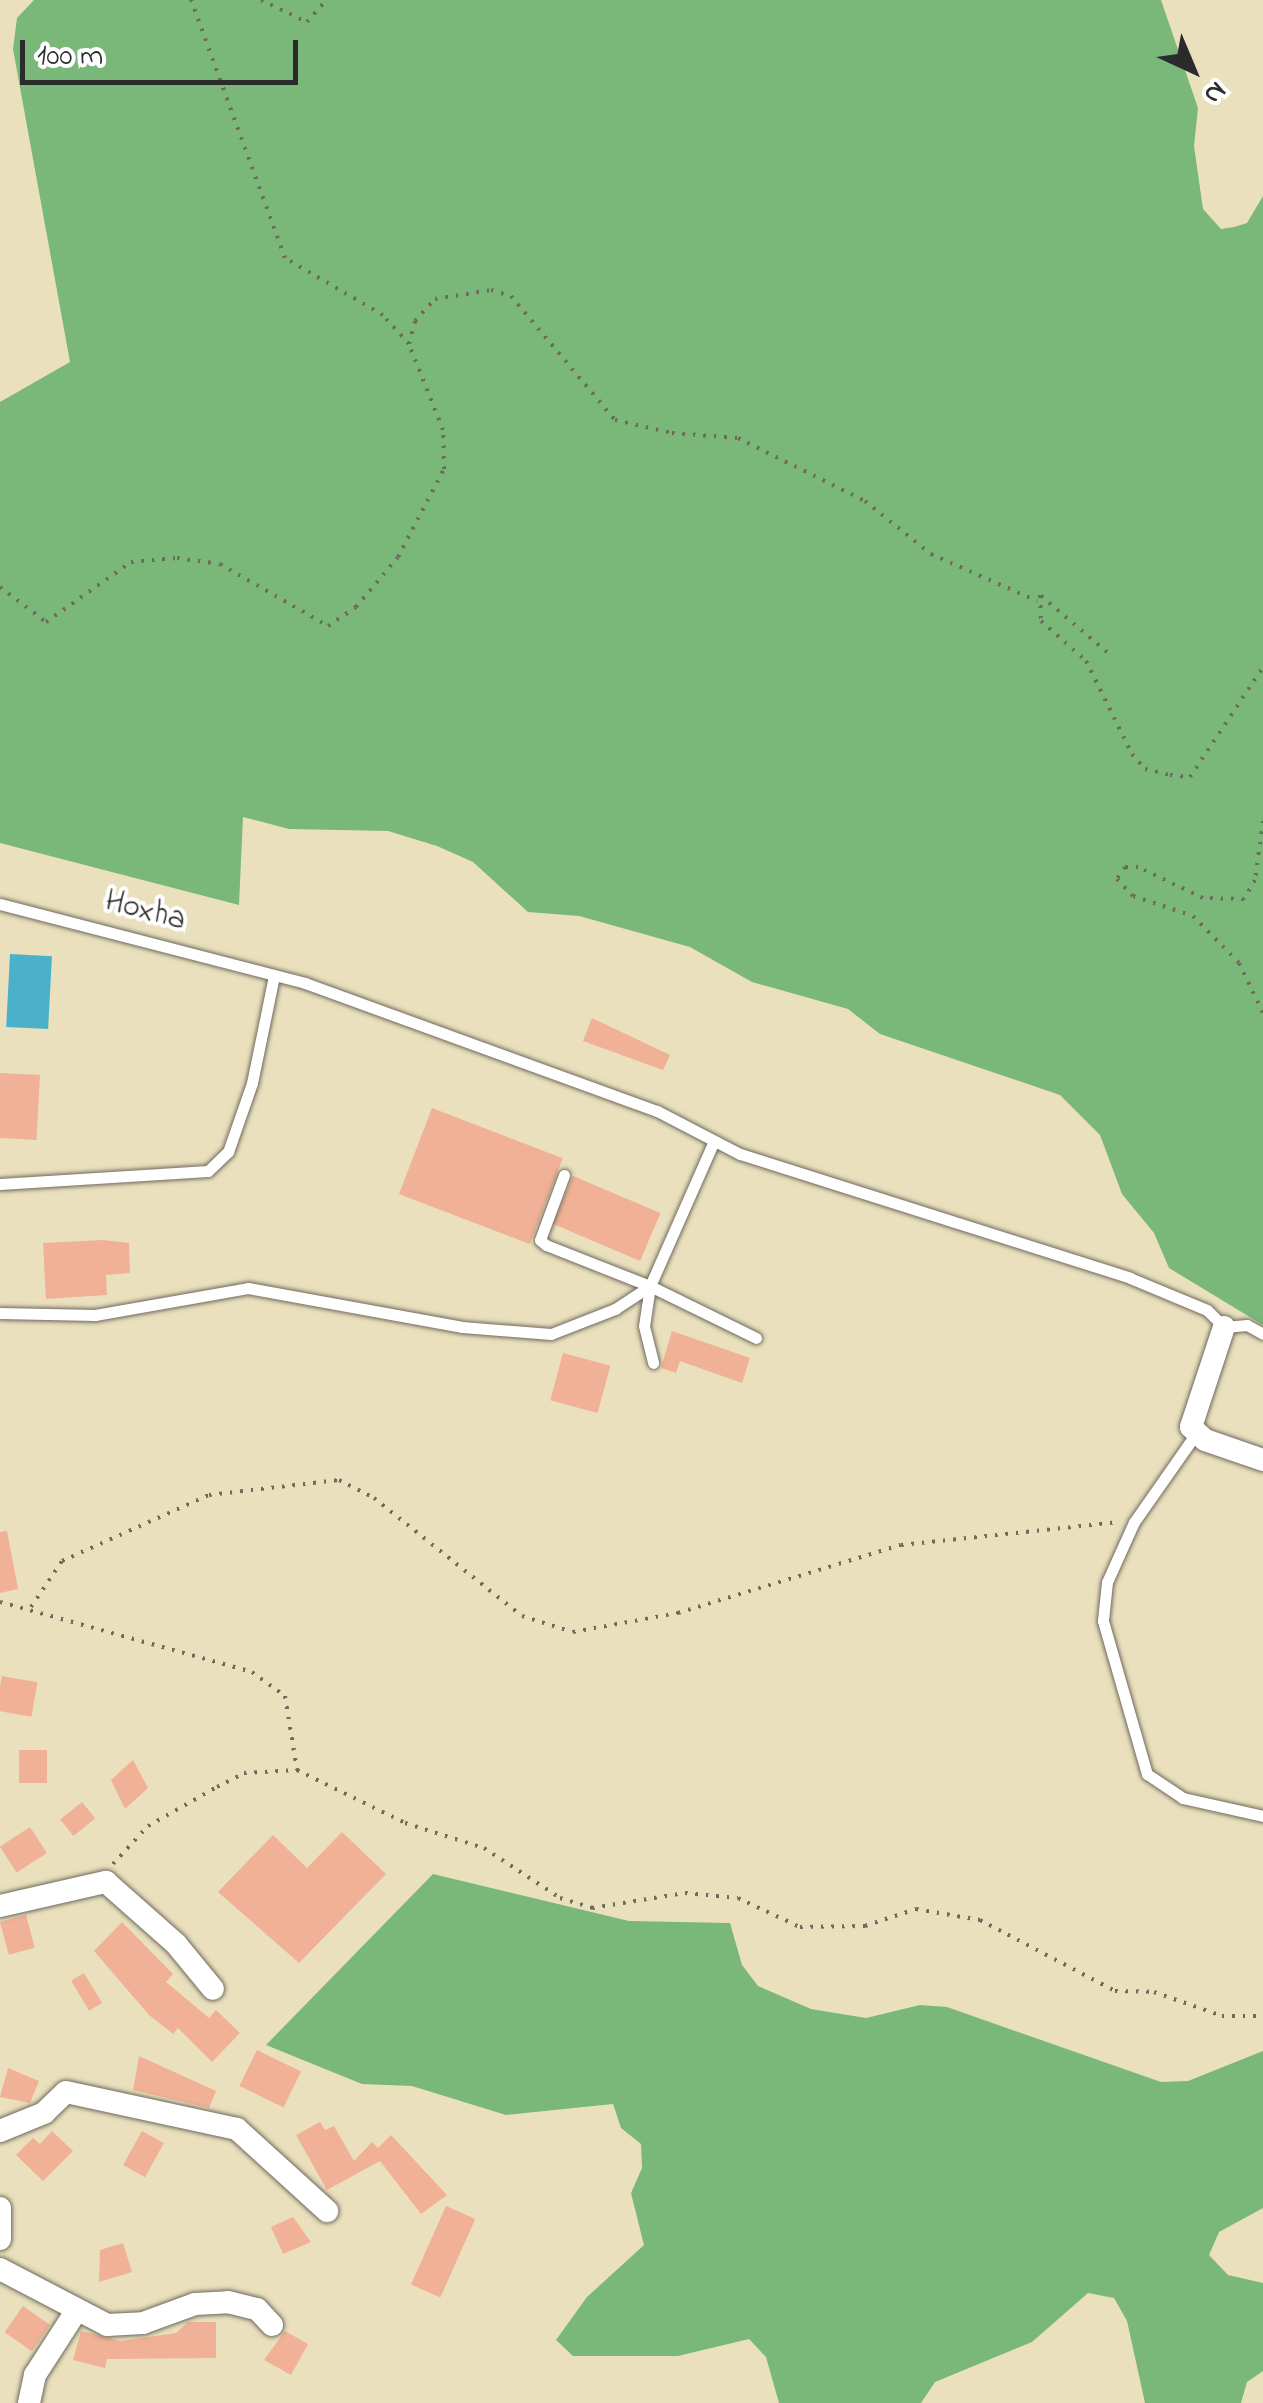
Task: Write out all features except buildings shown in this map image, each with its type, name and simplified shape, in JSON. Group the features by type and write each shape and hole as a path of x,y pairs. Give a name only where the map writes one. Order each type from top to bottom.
{"street":[{"path":"1224,1328 1206,1368 1195,1434 1263,1460"},
{"path":"0,1906 106,1882 176,1944 213,1989"},
{"path":"0,2131 44,2113 66,2092 237,2129 327,2211"},
{"path":"0,2208 0,2239"},
{"path":"0,2269 74,2313 107,2325 143,2323 195,2304 228,2302 257,2310 272,2324"},
{"path":"29,2403 35,2375 74,2313"}],"lane":[{"name":"Hoxha","path":"0,904 274,976 657,1110 712,1142 851,1194 1130,1278 1207,1310 1224,1328"},
{"path":"0,1184 208,1171 228,1152 252,1083 274,976"},
{"path":"653,1363 644,1326 650,1286 712,1142"},
{"path":"564,1175 540,1240 650,1286 756,1338"},
{"path":"0,1313 95,1315 248,1288 462,1327 551,1334 615,1309 650,1286"},
{"path":"1224,1328 1248,1324 1263,1334"},
{"path":"1195,1434 1134,1522 1106,1582 1104,1620 1146,1774 1184,1798 1263,1816"}],"path":[{"path":"0,587 46,622 131,562 177,558 220,564 320,626 341,619 398,557 444,469 443,430 409,344 383,315 285,258 252,182 191,0"},
{"path":"261,0 307,22 326,0"},
{"path":"409,344 415,321 435,299 491,290 511,296 615,420 672,434 738,438 865,501 931,554 1037,602"},
{"path":"1106,652 1051,600 1040,595 1037,602 1041,621 1086,661 1145,769 1190,776 1263,667"},
{"path":"1263,822 1255,880 1244,899 1203,898 1138,868 1125,867 1117,880 1133,896 1193,916 1240,963 1263,1014"},
{"path":"32,1608 62,1561 209,1495 339,1480 374,1498 522,1616 574,1632 678,1614 901,1544 1134,1522"},
{"path":"0,1602 252,1672 285,1696 296,1770"},
{"path":"106,1882 116,1854 164,1814 244,1774 296,1770 405,1823 484,1848 560,1898 592,1908 685,1893 738,1898 800,1926 865,1926 916,1909 980,1920 1115,1991 1154,1992 1222,2016 1263,2016"}],"green space":[{"path":"34,0 1161,0 1198,108 1194,146 1203,209 1221,229 1234,227 1247,223 1263,196 1263,1325 1169,1268 1154,1233 1122,1194 1100,1135 1060,1095 880,1034 848,1009 752,982 690,947 579,916 528,912 473,862 437,846 388,831 289,829 243,817 239,905 0,843 0,402 70,362 13,49 17,18"},
{"path":"433,1874 629,1921 730,1923 742,1965 758,1986 811,2009 866,2018 920,2005 947,2007 1161,2082 1188,2081 1263,2051 1263,2208 1219,2232 1209,2255 1228,2275 1263,2283 1263,2371 1247,2382 1241,2403 1145,2403 1127,2321 1114,2298 1088,2293 1032,2342 935,2382 921,2403 779,2403 766,2357 749,2339 678,2356 573,2356 556,2340 587,2297 644,2245 631,2193 642,2168 641,2144 621,2128 613,2104 506,2115 412,2086 362,2084 266,2045"}],"water":[{"path":"10,954 52,956 48,1029 6,1027"}]}
